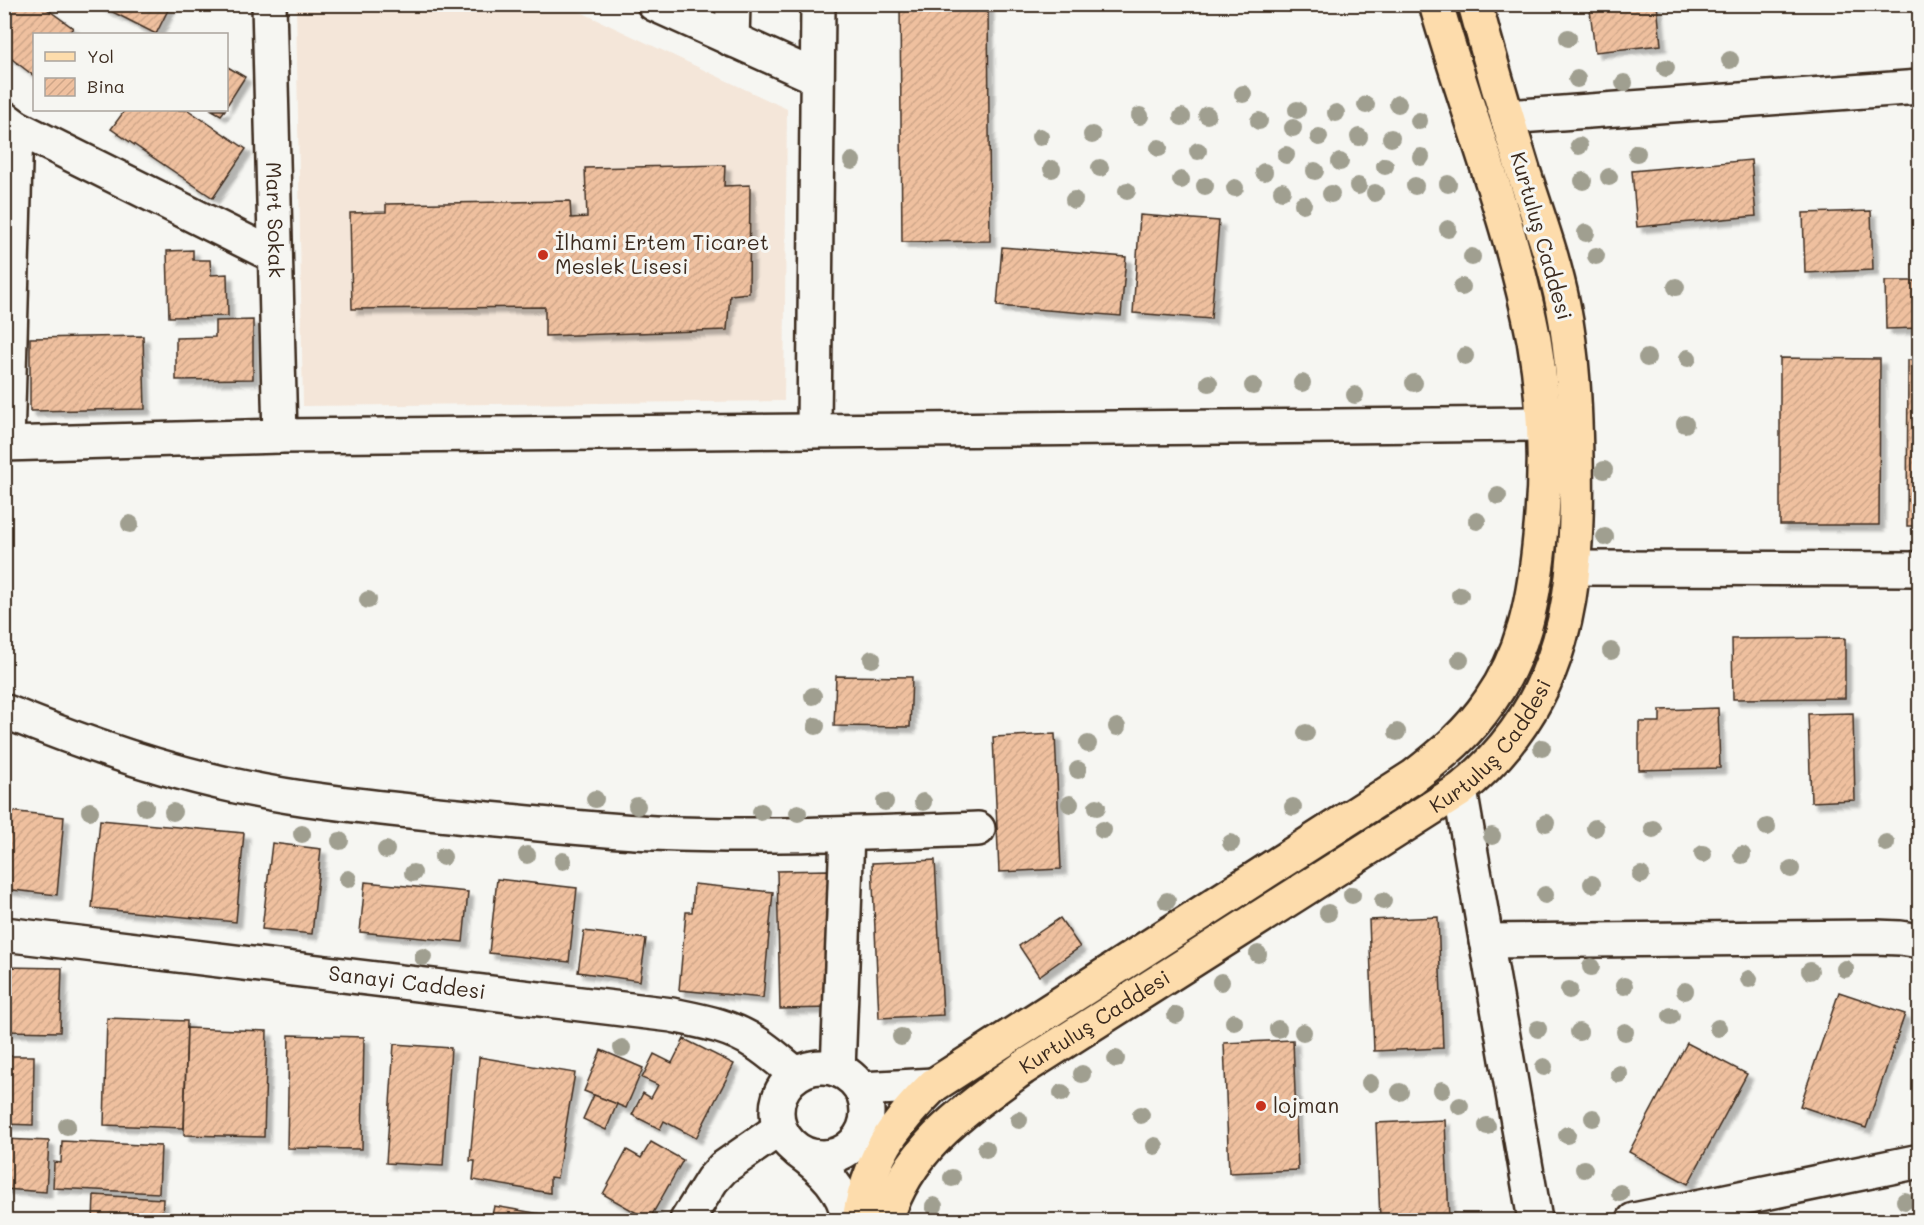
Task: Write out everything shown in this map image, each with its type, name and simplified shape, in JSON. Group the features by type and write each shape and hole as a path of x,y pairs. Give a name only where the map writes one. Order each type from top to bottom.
{"main road":[{"name":"Kurtuluş Caddesi","path":"859,1221 875,1164 886,1143 898,1124 934,1085 1413,777 1449,750 1464,735 1491,700 1505,677 1529,617 1536,577 1544,495 1543,424 1537,362 1525,296 1436,4"},
{"name":"Kurtuluş Caddesi","path":"886,1221 906,1175 923,1151 944,1129 982,1098 1033,1062 1460,790 1497,756 1519,729 1537,699 1553,664 1561,638 1574,568 1577,496 1572,371 1566,323 1554,266 1507,117 1475,4"}],"street":[{"name":"Mart Sokak","path":"269,4 280,436"},
{"path":"654,4 816,77"},
{"path":"732,39 733,4"},
{"path":"814,430 818,4"},
{"path":"1507,117 1920,87"},
{"path":"275,256 8,124 6,444 280,436 1543,424"},
{"path":"1574,568 1920,569"},
{"path":"4,711 76,740 175,771 236,786 369,807 563,826 738,835 978,829"},
{"path":"1460,790 1535,1221"},
{"path":"789,1140 812,1157 828,1158 842,1153 854,1144 863,1132 867,1118 867,1104 850,1080 847,834"},
{"name":"Sanayi Caddesi","path":"4,934 672,1015 711,1024 742,1035 756,1042 796,1074"},
{"path":"1486,941 1876,937 1920,941"},
{"path":"849,1221 842,1197 832,1179 789,1140 776,1114 778,1099 785,1085 796,1074 810,1068 824,1067 850,1080 934,1085"},
{"path":"687,1221 712,1179 723,1168 789,1140"},
{"path":"1634,1221 1920,1161"}],"shaded area":[{"name":"İlhami Ertem Ticaret Meslek Lisesi","path":"296,5 566,5 787,109 784,401 303,406"}],"building":[{"path":"11,4 40,4 73,28 69,33 33,33 33,75 4,53 4,10"},
{"path":"97,4 171,4 156,33"},
{"path":"900,4 988,4 990,241 902,242"},
{"path":"1585,4 1657,4 1661,45 1595,52 1590,10 1585,10"},
{"path":"228,67 245,77 228,104"},
{"path":"124,111 189,111 246,149 213,198 111,129"},
{"path":"1751,160 1756,216 1637,227 1632,171"},
{"path":"725,165 724,186 750,185 749,293 730,295 727,330 545,336 545,307 352,309 350,213 386,212 386,204 570,201 571,218 587,217 585,168"},
{"path":"1871,211 1873,270 1805,273 1803,213"},
{"path":"1140,215 1219,221 1211,319 1133,313"},
{"path":"1002,247 1126,257 1121,316 997,306"},
{"path":"193,250 193,260 210,260 211,275 227,274 228,316 169,317 167,251"},
{"path":"1885,281 1920,281 1920,328 1886,329"},
{"path":"253,320 253,379 176,380 176,338 215,337 215,321"},
{"path":"143,336 145,409 30,411 30,338"},
{"path":"1780,358 1880,359 1879,525 1780,525"},
{"path":"1908,360 1920,360 1920,526 1907,526"},
{"path":"1845,638 1845,698 1733,699 1732,639"},
{"path":"836,676 912,677 910,727 834,726"},
{"path":"1718,708 1720,768 1639,770 1639,722 1660,722 1660,710"},
{"path":"1853,713 1855,800 1811,802 1808,714"},
{"path":"1055,734 1061,869 999,872 993,737"},
{"path":"9,811 64,817 57,895 4,889 4,851"},
{"path":"100,820 244,833 236,922 92,908"},
{"path":"272,843 321,849 312,934 262,929"},
{"path":"935,860 943,1015 879,1018 872,863"},
{"path":"828,870 832,1008 780,1009 777,871"},
{"path":"497,879 577,888 569,962 489,953"},
{"path":"365,882 468,892 463,942 360,932"},
{"path":"694,884 773,892 763,998 679,990 686,912 692,912"},
{"path":"1438,917 1443,1048 1374,1051 1369,920"},
{"path":"1060,918 1080,947 1039,976 1019,946"},
{"path":"584,931 646,939 640,981 578,972"},
{"path":"4,967 62,968 60,1032 4,1031"},
{"path":"1839,992 1905,1014 1866,1128 1800,1106"},
{"path":"107,1018 187,1021 184,1128 104,1125"},
{"path":"187,1028 267,1031 264,1137 184,1135"},
{"path":"289,1035 364,1037 362,1149 287,1148"},
{"path":"684,1039 734,1064 696,1138 664,1121 660,1129 632,1115 643,1093 651,1098 658,1085 642,1078 654,1054 672,1063"},
{"name":"lojman","path":"1293,1040 1298,1170 1229,1173 1224,1043"},
{"path":"1687,1043 1747,1074 1688,1184 1629,1152"},
{"path":"394,1044 451,1048 443,1166 386,1163"},
{"path":"601,1050 643,1068 626,1108 584,1091"},
{"path":"4,1056 34,1056 33,1125 4,1124"},
{"path":"479,1057 575,1073 557,1178 550,1177 550,1193 473,1180 475,1161 470,1161"},
{"path":"594,1095 617,1104 606,1130 583,1119"},
{"path":"1445,1120 1449,1220 1380,1220 1376,1123"},
{"path":"4,1139 49,1141 46,1192 4,1189"},
{"path":"62,1141 161,1146 159,1193 53,1188 54,1162 61,1163"},
{"path":"651,1142 683,1160 649,1220 603,1194 627,1150 641,1158"},
{"path":"94,1195 163,1199 162,1220 93,1220"},
{"path":"494,1206 576,1220 491,1220"}],"place":[{"name":"İlhami Ertem Ticaret Meslek Lisesi","path":"543,255"},
{"name":"lojman","path":"1261,1106"}]}
